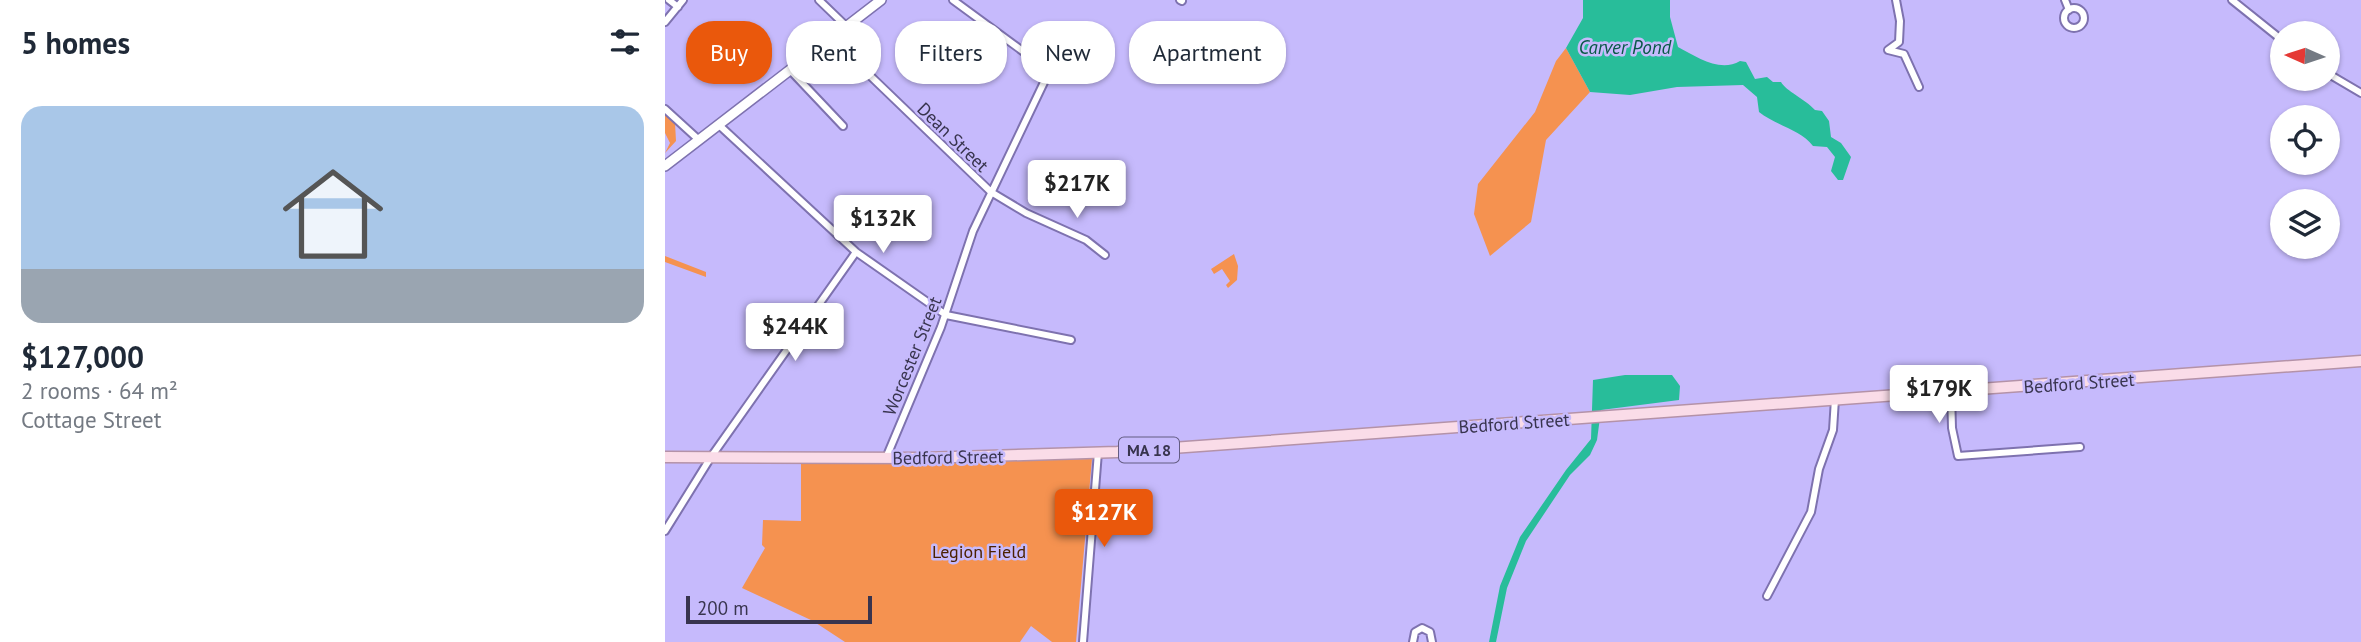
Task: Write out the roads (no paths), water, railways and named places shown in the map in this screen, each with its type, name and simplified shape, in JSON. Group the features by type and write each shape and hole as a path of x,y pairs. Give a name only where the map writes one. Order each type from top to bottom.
{"main road":[{"path":"855,21 881,0"},
{"path":"665,166 786,73"},
{"name":"Bedford Street","path":"665,457 886,458 1098,453 2361,360"}],"street":[{"path":"669,0 678,7"},
{"path":"665,22 683,0"},
{"path":"820,0 841,21"},
{"name":"Worcester Street","path":"886,458 946,315 969,241 1046,79 1046,72 1040,64 953,0"},
{"path":"1896,0 1900,21 1899,42 1888,50 1904,54 1919,88"},
{"path":"2065,0 2069,10"},
{"path":"2232,0 2270,30"},
{"path":"2340,81 2361,93"},
{"path":"803,84 842,125"},
{"name":"Dean Street","path":"879,84 991,192 1026,213 1086,240 1105,255"},
{"path":"665,109 699,140"},
{"path":"719,125 856,252 946,315 1071,340"},
{"path":"665,531 711,457 856,252"},
{"path":"1951,392 1952,428 1958,456 2080,447"},
{"path":"1767,596 1788,551 1811,512 1819,469 1833,430 1835,399"},
{"path":"1083,642 1098,453"},
{"path":"1413,642 1415,632 1422,628 1430,632 1432,642"}],"water":[{"name":"Carver Pond","path":"1583,0 1670,0 1670,17 1678,47 1717,64 1746,62 1755,79 1767,77 1773,82 1781,82 1815,110 1822,111 1829,121 1831,137 1841,143 1851,157 1843,180 1838,180 1831,171 1835,157 1827,147 1813,146 1802,136 1759,112 1757,97 1743,85 1677,87 1630,95 1590,92 1566,48 1583,18"},
{"path":"1625,375 1672,375 1680,386 1679,400 1601,410 1597,440 1590,455 1570,475 1526,541 1507,588 1496,642 1489,642 1500,586 1520,537 1591,439 1593,380"}],"park label":[{"name":"Legion Field","path":"979,551"}]}
